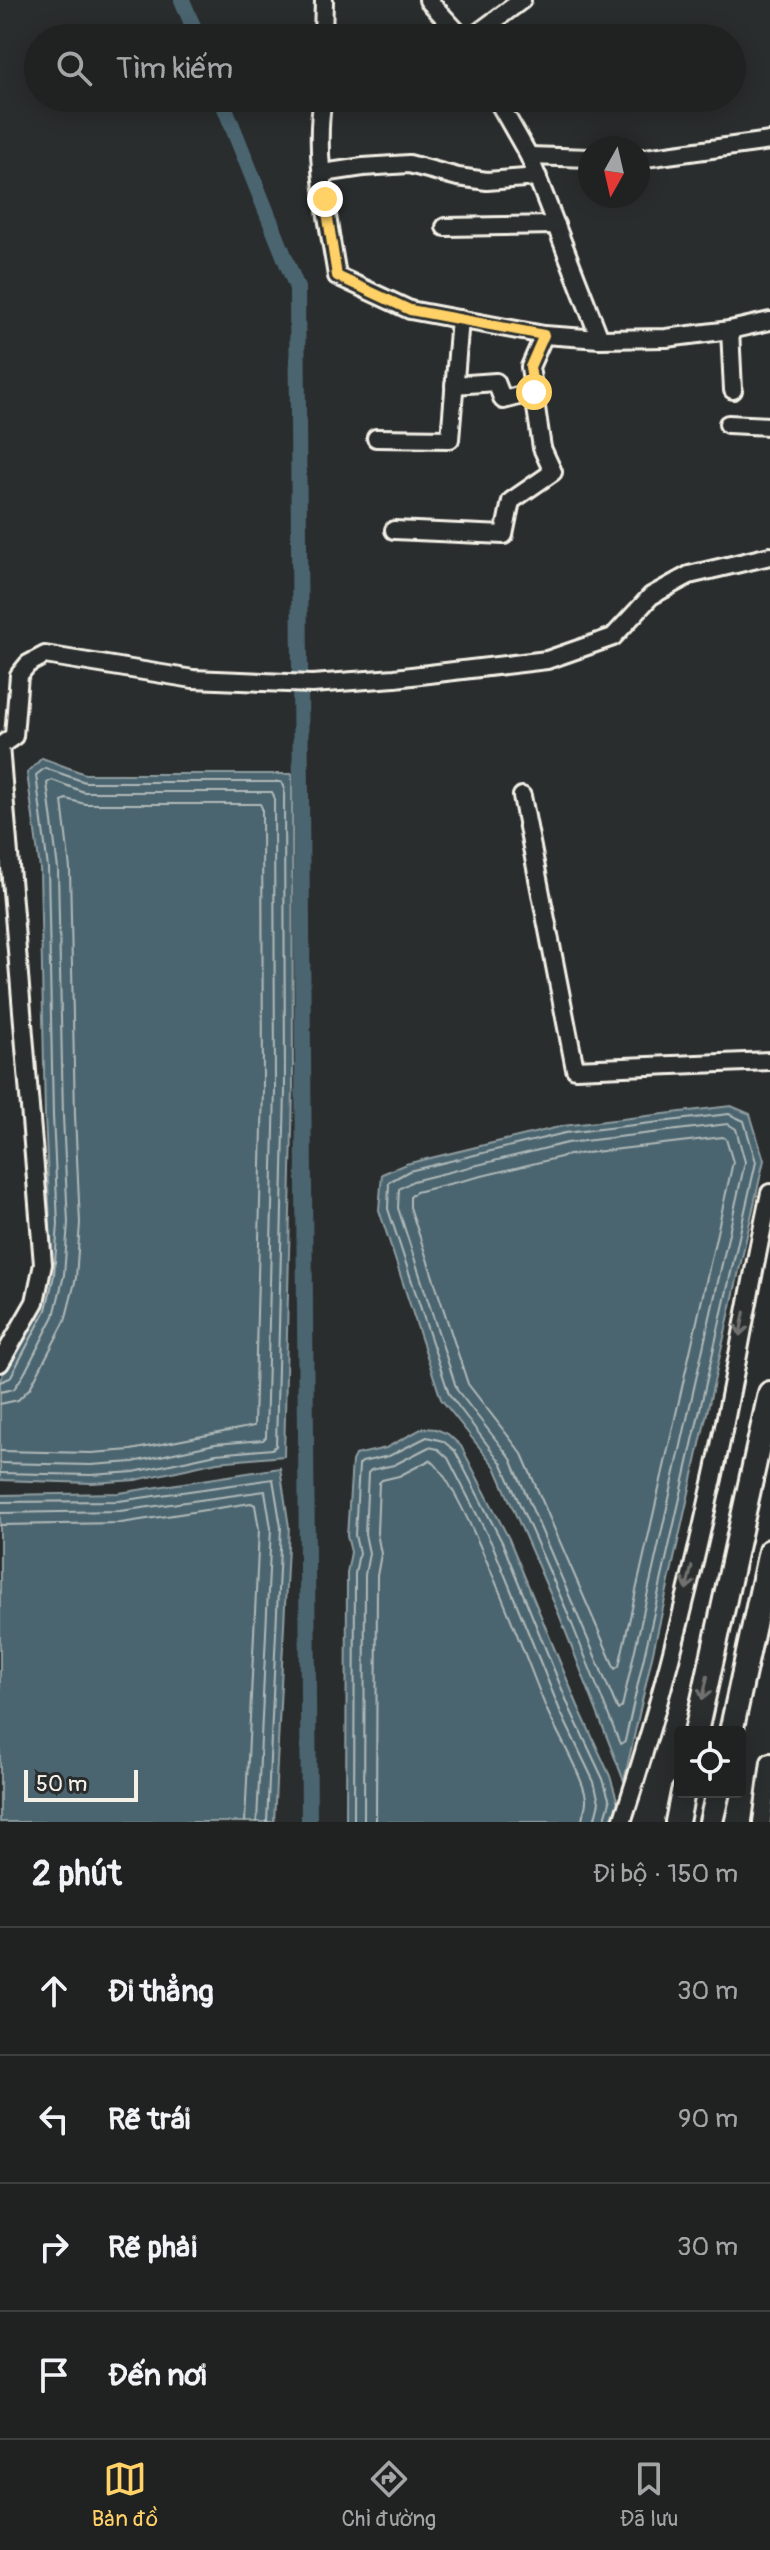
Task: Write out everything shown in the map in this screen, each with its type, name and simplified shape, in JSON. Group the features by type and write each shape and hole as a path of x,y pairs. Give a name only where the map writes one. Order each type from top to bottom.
{"highway":[{"path":"697,1726 770,1393"},
{"path":"732,1726 770,1551"},
{"path":"677,1822 682,1798"},
{"path":"711,1822 717,1798"}],"street":[{"path":"323,24 324,0"},
{"path":"428,0 450,24"},
{"path":"490,24 522,0"},
{"path":"320,112 318,121 323,173 337,276 410,310 544,335 600,339 666,338 730,330 770,321"},
{"path":"504,112 538,177 600,339"},
{"path":"650,157 770,141"},
{"path":"529,156 578,158"},
{"path":"323,173 409,164 487,181 538,177"},
{"path":"445,227 556,225"},
{"path":"376,438 450,439 460,319"},
{"path":"730,330 733,390"},
{"path":"394,530 504,535 511,501 553,472 542,448 530,367 544,335"},
{"path":"454,385 496,382 503,400 534,392"},
{"path":"728,424 770,426"},
{"path":"0,1363 35,1302 43,1264 0,746 14,736 19,675 28,664 45,655 193,679 312,684 395,678 547,660 613,637 651,596 689,575 770,556"},
{"path":"522,796 575,1069 770,1061"},
{"path":"622,1822 666,1671 711,1491 750,1280 770,1193"},
{"path":"762,1822 770,1762"}],"water":[{"path":"42,758 85,774 292,774 293,1090 284,1456 217,1462 136,1480 92,1483 0,1480 0,1380 38,1308 46,1274 50,1223 40,869 27,773"},
{"path":"731,1106 750,1114 764,1160 624,1781 558,1612 495,1467 441,1399 379,1210 382,1174 406,1164 563,1126"},
{"path":"423,1428 448,1434 461,1446 509,1539 610,1776 618,1803 610,1822 346,1822 347,1573 351,1552 347,1536 352,1461 355,1455 386,1448"},
{"path":"280,1468 289,1527 274,1822 0,1822 0,1495 119,1493"}],"waterway":[{"path":"182,0 192,24"},
{"path":"227,112 297,288 309,1822"}],"route":[{"path":"325,199 337,276 410,310 544,335 530,367 534,392"}]}
